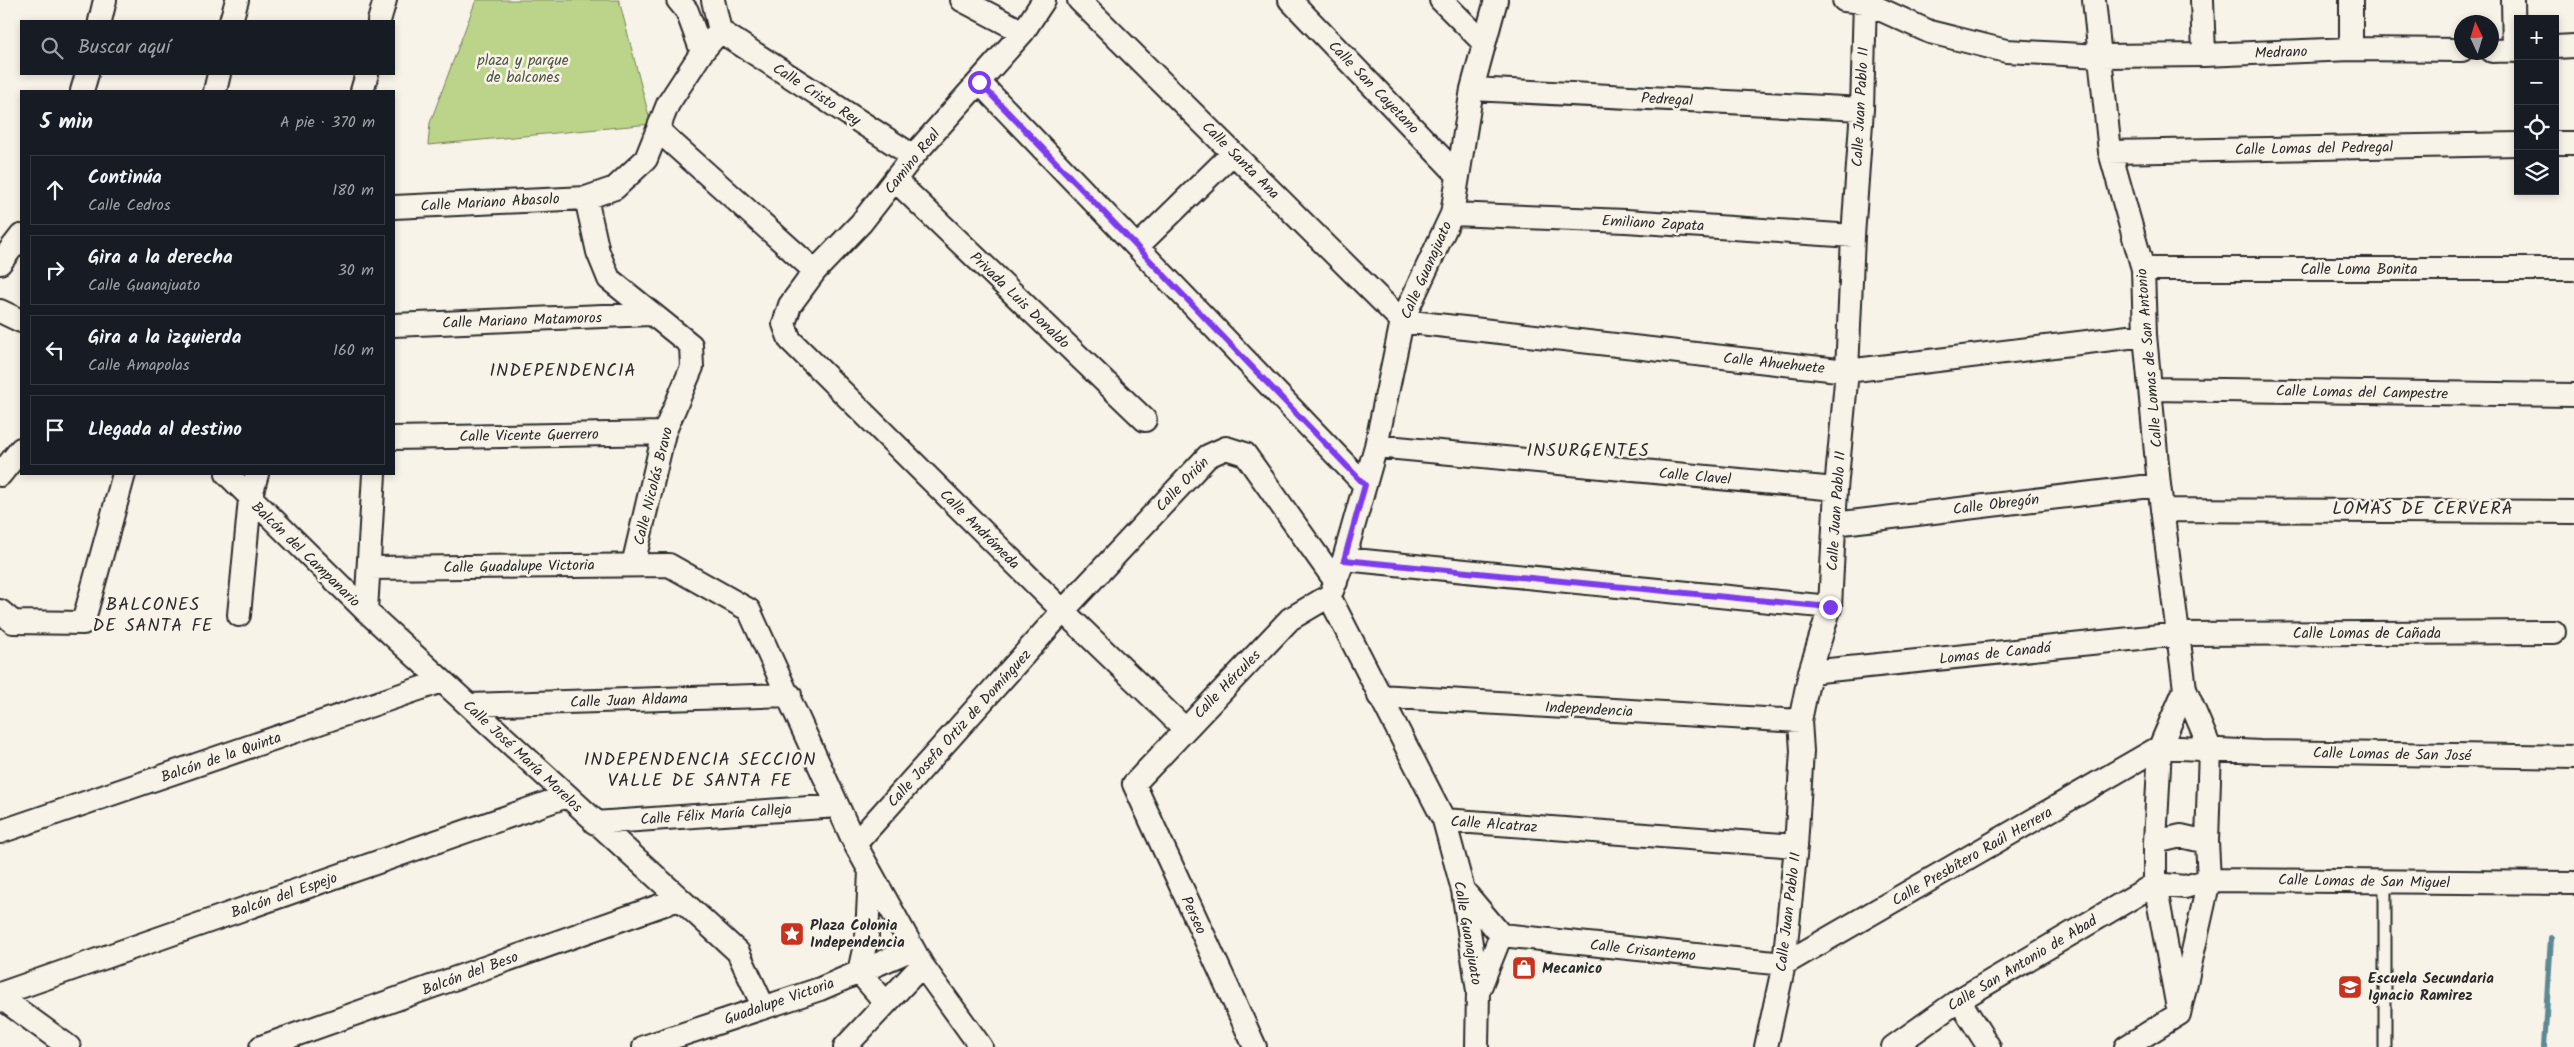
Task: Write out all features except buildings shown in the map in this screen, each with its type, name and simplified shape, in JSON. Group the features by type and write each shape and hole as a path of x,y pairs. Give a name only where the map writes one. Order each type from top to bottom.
{"street":[{"path":"100,20 105,0"},
{"path":"231,20 237,0"},
{"path":"379,20 385,0"},
{"path":"678,0 687,11 702,52"},
{"path":"586,198 614,188 646,159 659,131 668,104 702,52 720,31 714,0"},
{"path":"962,0 1023,32"},
{"name":"Camino Real","path":"784,324 790,305 815,271 861,224 914,156 1023,32 1044,0"},
{"name":"Calle Santa Ana","path":"1079,0 1402,321"},
{"name":"Calle San Cayetano","path":"1290,0 1458,175"},
{"path":"1441,0 1484,43"},
{"name":"Calle Guanajuato","path":"1333,589 1344,560 1376,446 1402,321 1452,214 1472,89 1496,0"},
{"name":"Calle Lomas de San Antonio","path":"2094,0 2110,152 2143,269 2145,335 2159,485 2180,634 2185,689 2210,748 2207,842 2209,880 2179,1014"},
{"path":"2202,0 2204,55"},
{"path":"2351,0 2351,49"},
{"path":"2513,0 2514,17"},
{"name":"Medrano","path":"1858,1 1930,32 2006,51 2101,56 2204,55 2351,49 2454,50"},
{"name":"Calle Juan Pablo II","path":"1766,1047 1784,964 1796,846 1802,751 1800,721 1810,672 1830,607 1836,489 1847,371 1853,236 1862,109 1858,1"},
{"name":"Calle Cristo Rey","path":"720,31 914,156"},
{"path":"2559,47 2574,46"},
{"path":"2499,50 2514,51"},
{"path":"82,90 87,75"},
{"path":"215,90 219,75"},
{"path":"362,90 367,75"},
{"path":"979,82 1365,485"},
{"name":"Pedregal","path":"1472,89 1862,109"},
{"path":"659,131 815,271"},
{"path":"2559,143 2574,143"},
{"name":"Calle Lomas del Pedregal","path":"2110,152 2514,144"},
{"path":"1137,247 1233,153"},
{"name":"Privada Luis Donaldo","path":"896,181 1145,420"},
{"name":"Calle Mariano Abasolo","path":"395,207 586,198"},
{"name":"Calle Nicolás Bravo","path":"586,198 598,252 609,279 650,314 691,345 692,367 664,432 633,565"},
{"name":"Emiliano Zapata","path":"1452,214 1626,221 1853,236"},
{"path":"0,263 20,237"},
{"name":"Calle Loma Bonita","path":"2143,269 2574,269"},
{"path":"0,311 20,321"},
{"name":"Calle Mariano Matamoros","path":"395,325 650,314"},
{"name":"Calle Ahuehuete","path":"1402,321 1847,371 2145,335"},
{"name":"Calle Andrómeda","path":"784,324 790,340 1063,611 1185,728"},
{"name":"Calle Lomas del Campestre","path":"2150,390 2574,395"},
{"name":"Calle Vicente Guerrero","path":"395,438 664,432"},
{"name":"Calle Clavel","path":"1376,446 1836,489"},
{"name":"Calle Orión","path":"1063,611 1208,456 1226,448 1245,454 1333,589"},
{"path":"0,476 20,450"},
{"path":"7,616 83,623 124,475"},
{"name":"Balcón del Campanario","path":"228,475 250,500 366,611"},
{"path":"239,615 250,500 257,475"},
{"path":"366,611 374,475"},
{"name":"Calle Obregón","path":"1834,524 2159,485"},
{"path":"2162,510 2574,512"},
{"path":"1344,560 1830,607"},
{"name":"Calle Guadalupe Victoria","path":"369,568 669,565 749,610 790,695"},
{"name":"Calle Alcatraz","path":"1333,589 1379,696 1444,820 1796,846"},
{"name":"Calle Hércules","path":"1134,784 1290,619 1333,589"},
{"name":"Calle José María Morelos","path":"366,611 595,823 738,952 763,1006"},
{"name":"Calle Josefa Ortiz de Domínguez","path":"856,844 1063,611"},
{"name":"Calle Lomas de Cañada","path":"2180,634 2554,632"},
{"name":"Lomas de Canadá","path":"1810,672 2180,634"},
{"name":"Balcón de la Quinta","path":"0,832 442,681"},
{"name":"Calle Lomas de San Antonio","path":"2179,1014 2155,884 2155,842 2160,747 2185,689"},
{"path":"790,695 837,806 917,957 981,1047"},
{"name":"Calle Juan Aldama","path":"469,705 790,695"},
{"name":"Independencia","path":"1379,696 1800,721"},
{"name":"Calle Lomas de San José","path":"2160,747 2260,752 2574,757"},
{"name":"Calle Presbítero Raúl Herrera","path":"1784,964 2160,747"},
{"name":"Perseo","path":"1134,784 1255,1047"},
{"name":"Balcón del Espejo","path":"0,996 567,796"},
{"name":"Calle Félix María Calleja","path":"595,823 837,806"},
{"name":"Calle Guanajuato","path":"1444,820 1463,890 1478,991 1477,1047"},
{"path":"2155,842 2181,836 2207,842"},
{"path":"870,870 867,936 859,972 886,1003"},
{"name":"Calle Lomas de San Miguel","path":"2155,884 2185,887 2209,880 2385,882 2571,879"},
{"name":"Calle San Antonio de Abad","path":"1893,1047 1959,1000 2155,884"},
{"path":"1463,890 1501,935 1478,991"},
{"name":"Balcón del Beso","path":"261,1047 679,899"},
{"name":"Calle Crisantemo","path":"1501,935 1784,964"},
{"path":"845,1047 886,1003 917,957"},
{"name":"Guadalupe Victoria","path":"644,1047 763,1006 820,989 859,972 917,957"},
{"path":"0,996 68,1047"},
{"path":"1959,1000 1988,1047"},
{"path":"2126,1047 2179,1014"}],"lane":[{"path":"2385,882 2385,1047"}],"green space":[{"name":"plaza y parque de balcones","path":"476,0 619,0 651,124 428,145 430,123"}],"waterway":[{"path":"2544,1047 2551,938"}],"place":[{"name":"Plaza Colonia Independencia","path":"792,934"},
{"name":"Mecanico","path":"1524,968"},
{"name":"Escuela Secundaria Ignacio Ramirez","path":"2350,987"}],"district":[{"name":"INDEPENDENCIA","path":"563,370"},
{"name":"INSURGENTES","path":"1588,450"},
{"name":"LOMAS DE CERVERA","path":"2423,508"},
{"name":"BALCONES DE SANTA FE","path":"153,614"},
{"name":"INDEPENDENCIA SECCION VALLE DE SANTA FE","path":"700,770"}],"route":[{"path":"979,82 1365,485 1344,560 1830,607"}]}
